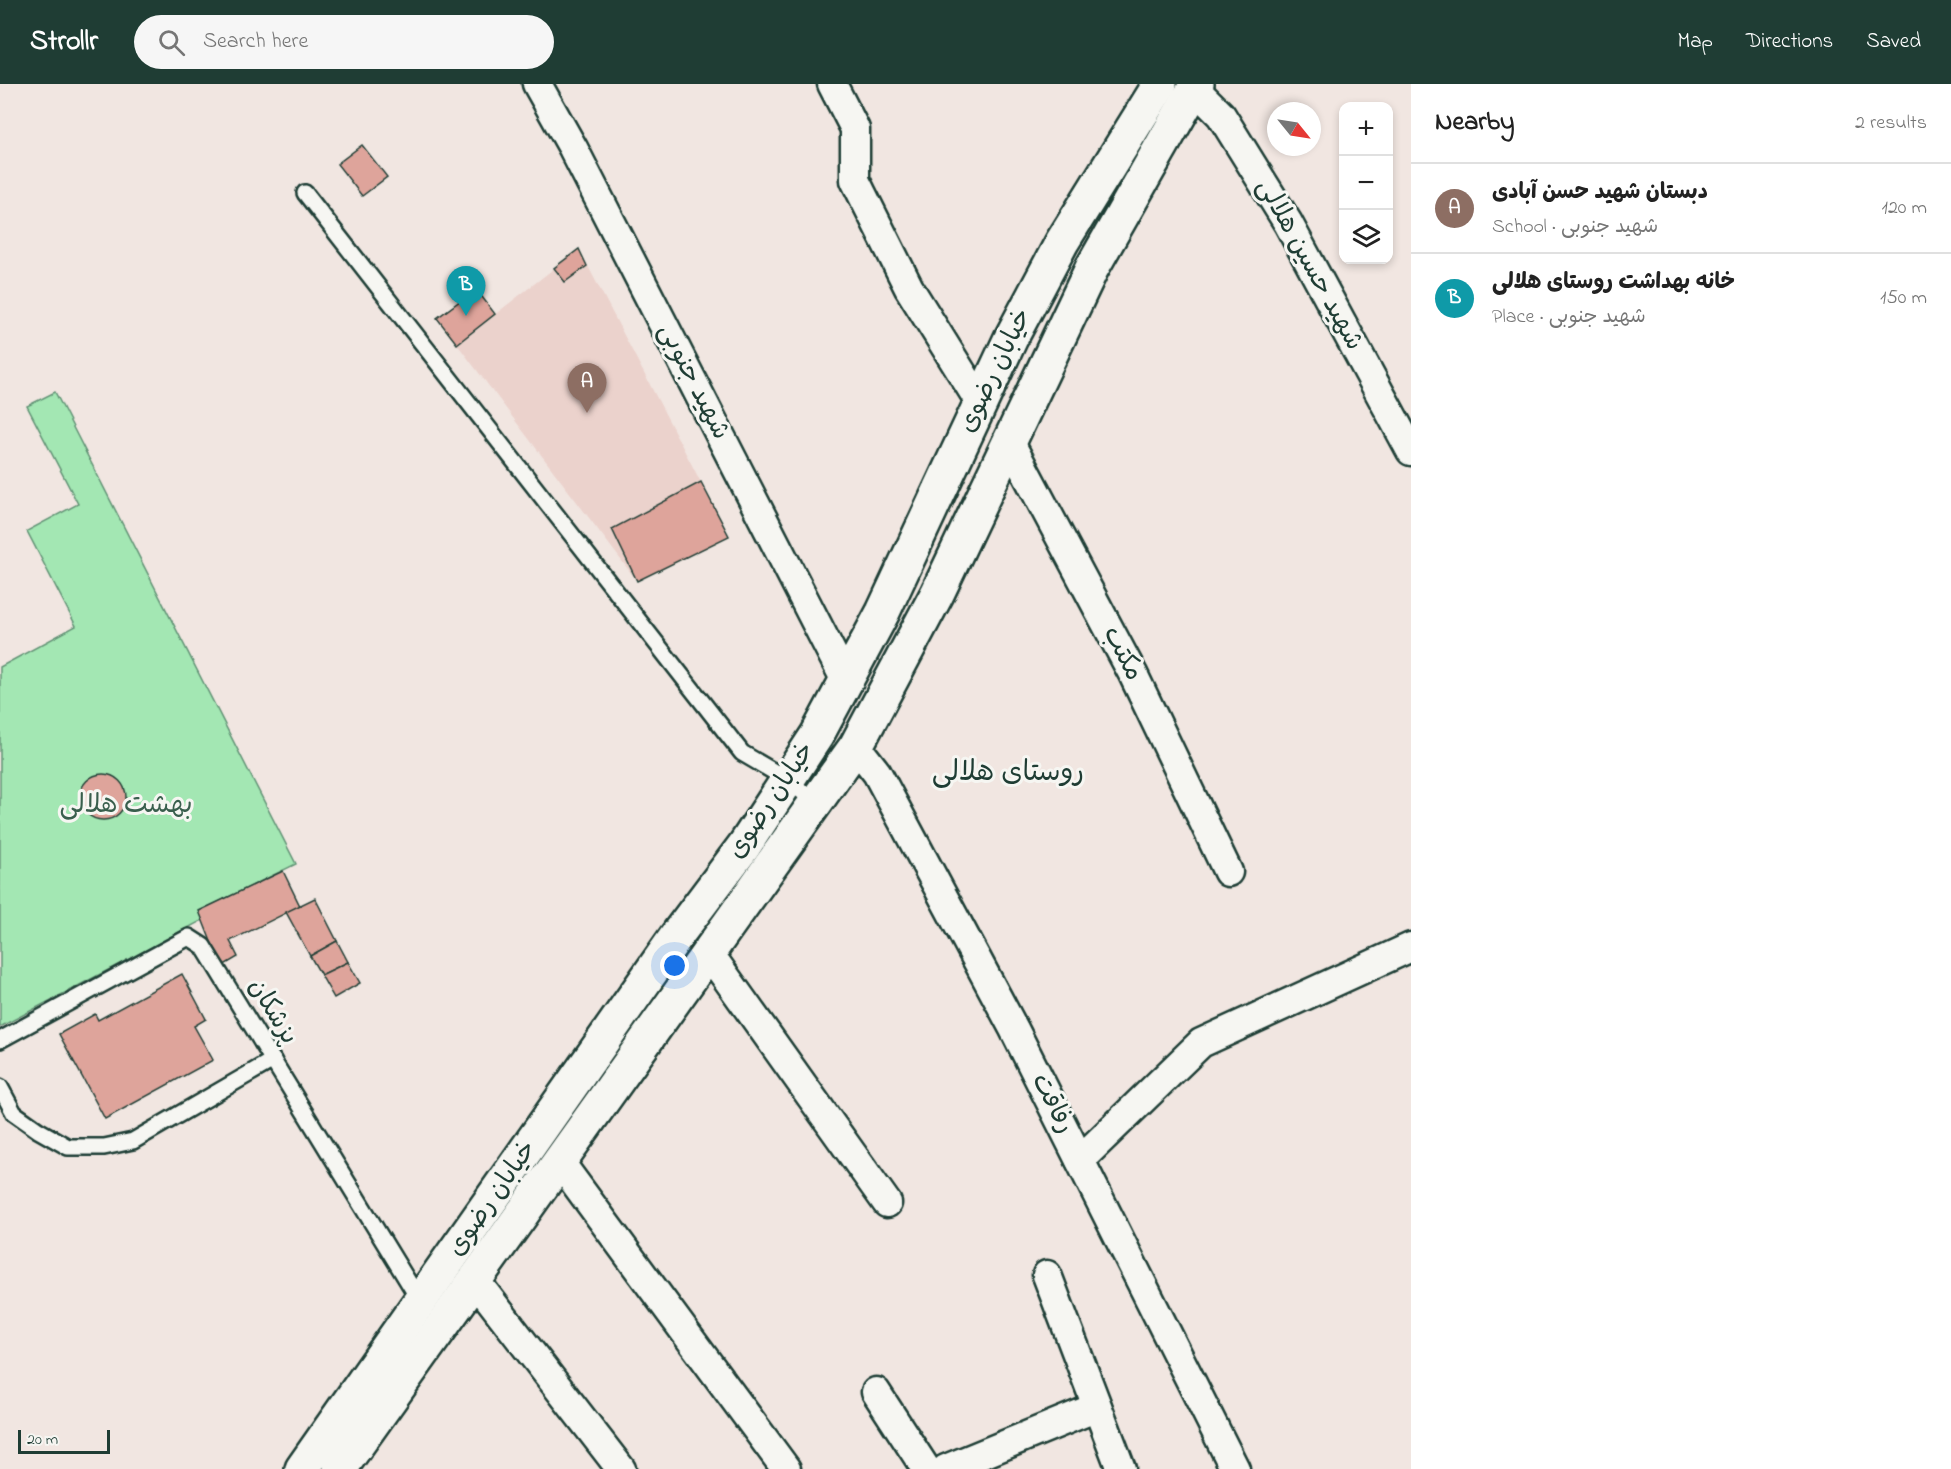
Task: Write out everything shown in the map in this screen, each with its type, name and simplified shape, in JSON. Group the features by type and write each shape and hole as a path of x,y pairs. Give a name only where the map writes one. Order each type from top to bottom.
{"street":[{"name":"شهید جنوبی","path":"537,84 573,148 846,681"},
{"path":"832,84 855,129 855,180 909,288 980,402"},
{"name":"خیابان رضوی","path":"302,1469 680,931 744,846 817,735 883,612 1011,338 1062,242 1160,84"},
{"name":"خیابان رضوی","path":"340,1469 856,746 937,594 1092,268 1195,86"},
{"name":"شهید حسین هلالی","path":"1195,86 1221,116 1288,223 1411,451"},
{"name":"مکتب","path":"1009,441 1133,674 1228,872"},
{"name":"رفاقت","path":"856,746 878,773 1014,1029 1235,1469"},
{"path":"1080,1160 1201,1043 1411,947"},
{"path":"708,952 887,1203"},
{"path":"559,1161 786,1469"},
{"path":"1047,1275 1121,1469"},
{"path":"474,1279 621,1469"},
{"path":"876,1392 926,1469"},
{"path":"946,1469 1097,1407"}],"lane":[{"path":"305,193 742,753 788,780 816,802"},
{"name":"پزشکان","path":"0,1040 189,937 203,946 412,1288 422,1299"},
{"path":"0,1087 14,1113 38,1130 68,1147 104,1148 133,1141 273,1060"}],"shaded area":[{"path":"579,249 729,536 637,581 457,344"}],"green space":[{"name":"بهشت هلالی","path":"55,392 296,864 200,911 203,920 0,1027 0,667 76,626 27,531 78,504 27,406"}],"building":[{"path":"362,145 387,177 362,196 337,164"},
{"path":"579,249 587,266 565,282 554,268"},
{"path":"476,289 495,314 457,344 437,318"},
{"path":"701,482 729,536 637,581 612,529"},
{"path":"103,774 119,781 126,797 119,813 103,820 87,813 80,797 87,781"},
{"path":"283,871 300,906 230,941 238,957 221,967 199,911"},
{"path":"315,898 337,941 310,956 286,912"},
{"path":"337,941 348,962 321,975 310,956"},
{"path":"348,962 360,983 334,998 321,975"},
{"path":"182,974 206,1019 194,1026 213,1060 105,1119 59,1034 95,1014 98,1020"}],"place":[{"name":"خانه بهداشت روستای هلالی","path":"466,316"},
{"name":"دبستان شهید حسن آبادی","path":"587,413"}],"district":[{"name":"روستای هلالی","path":"1008,773"}]}
